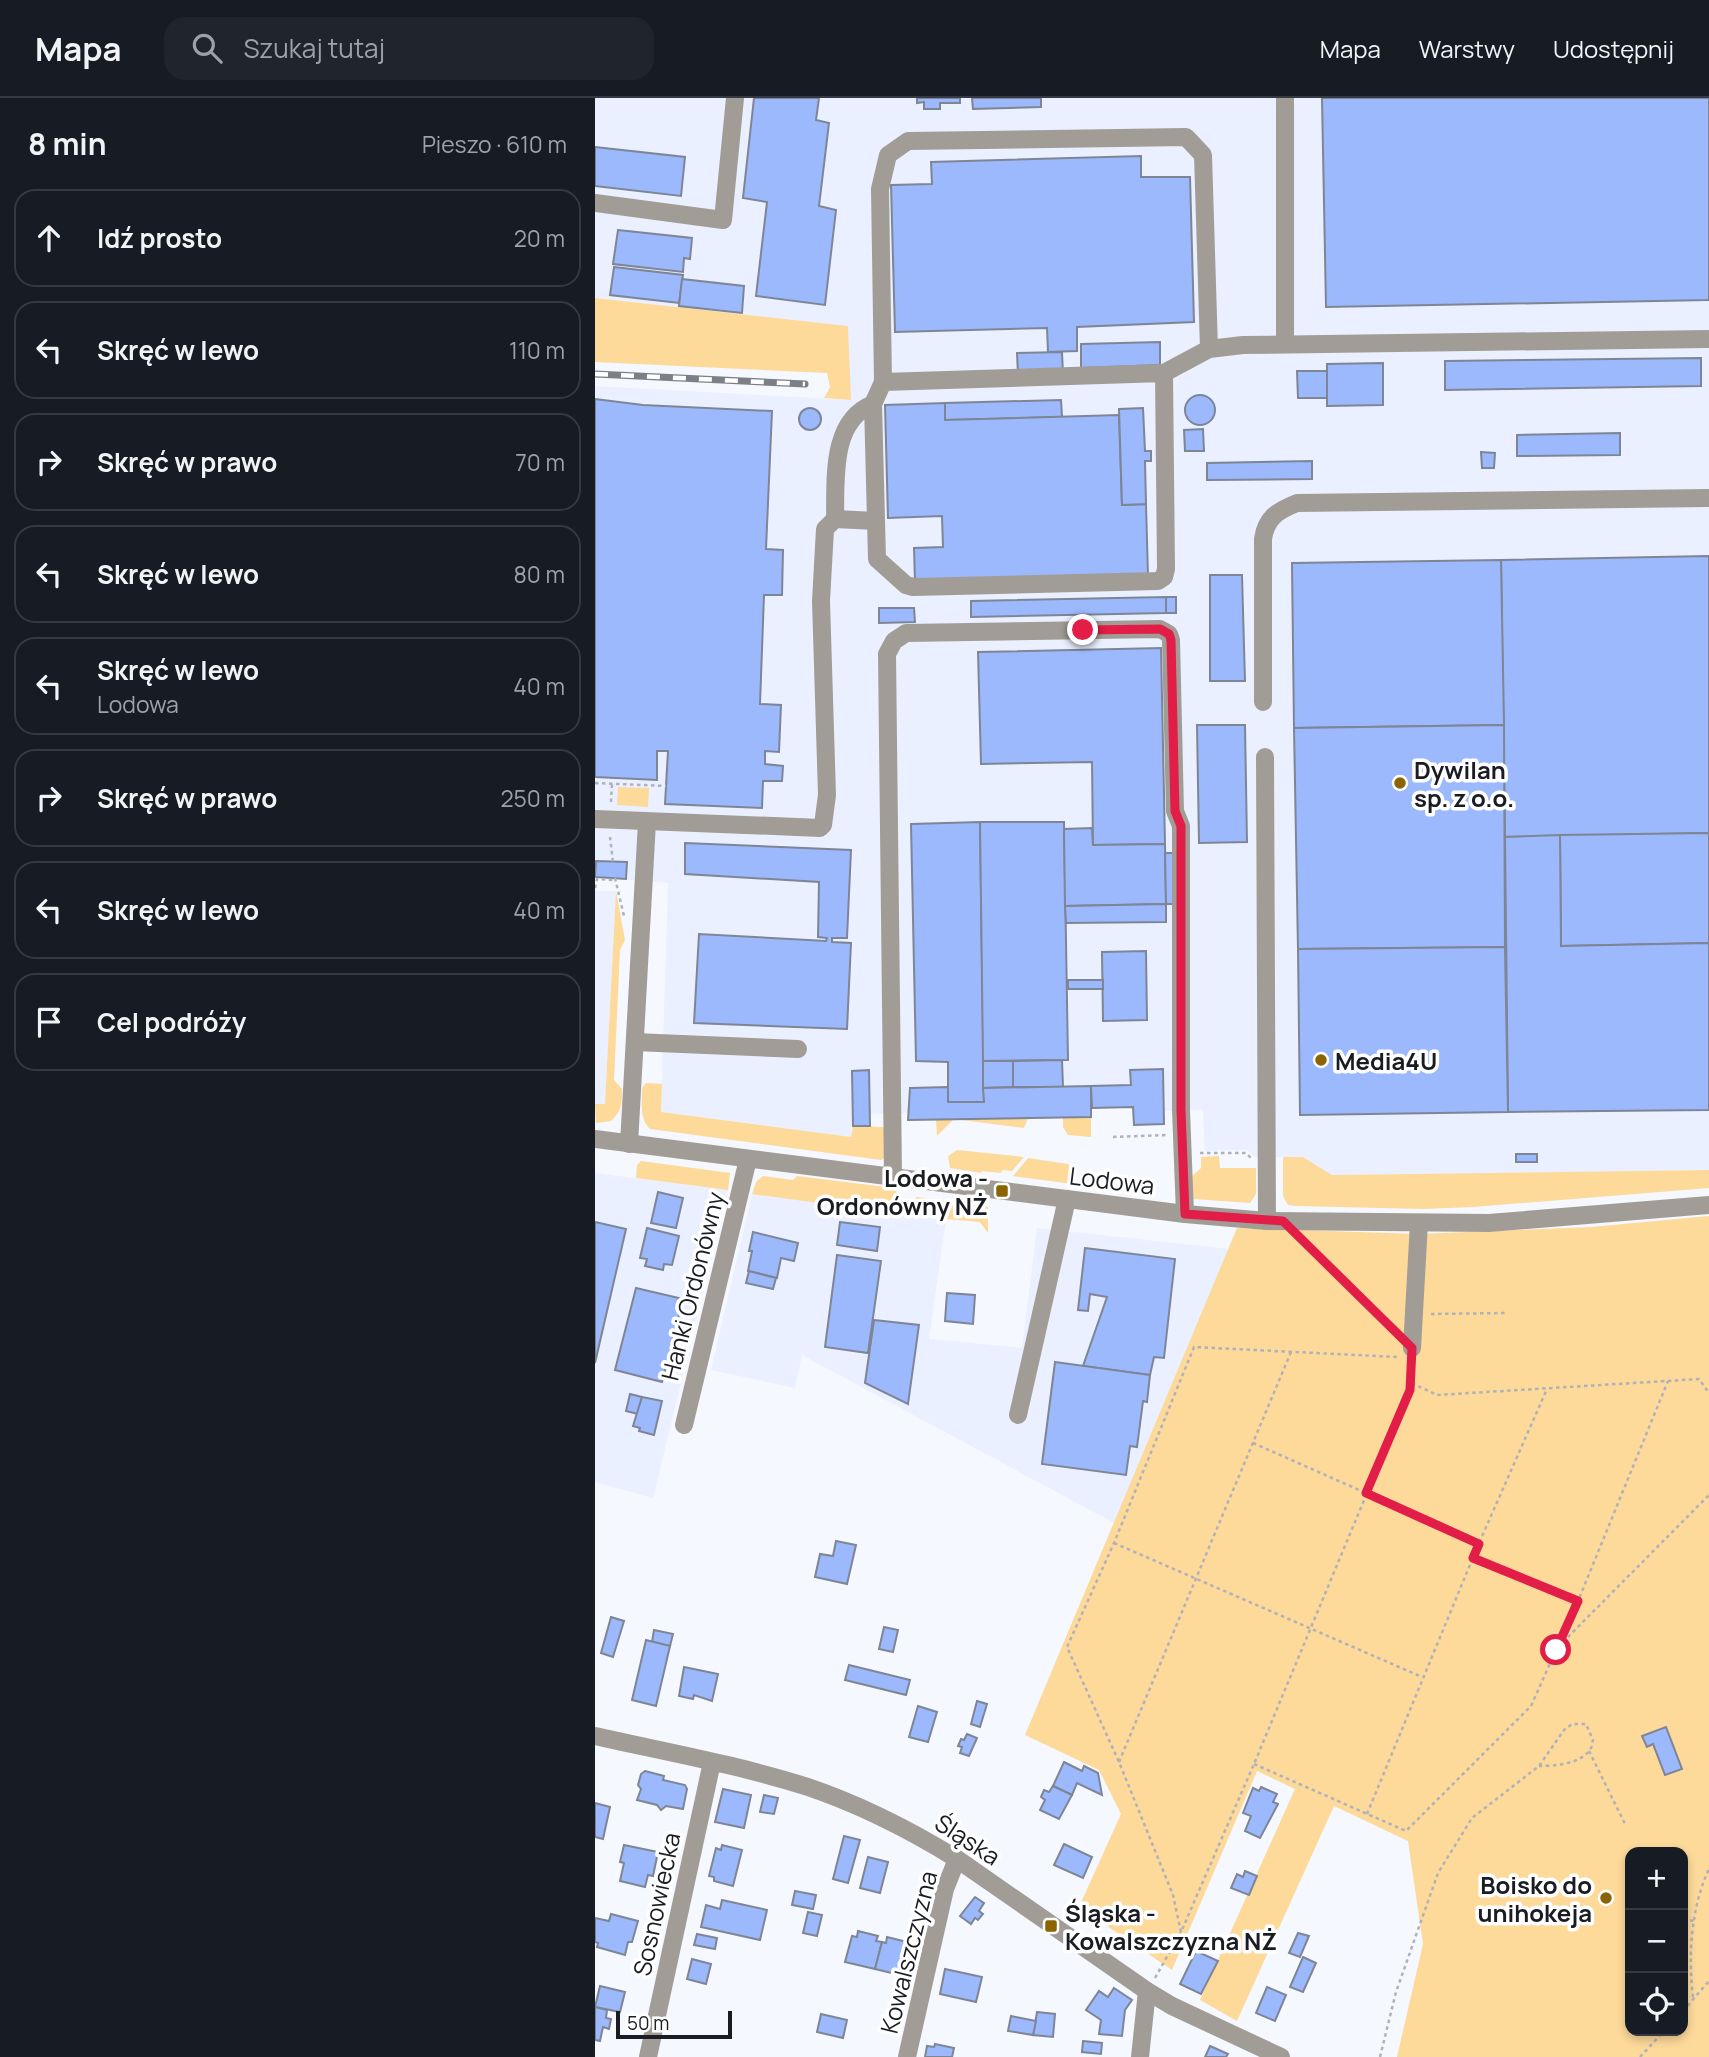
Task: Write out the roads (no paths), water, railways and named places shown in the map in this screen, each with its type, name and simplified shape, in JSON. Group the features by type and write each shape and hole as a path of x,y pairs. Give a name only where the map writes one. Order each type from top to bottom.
{"street":[{"path":"595,203 723,220 735,98"},
{"path":"1285,98 1285,344"},
{"path":"1164,373 1164,577 1158,581 913,587 906,585 877,559 873,404 883,382 880,189 888,155 908,141 1186,138 1203,155 1209,349"},
{"path":"883,382 1164,373 1209,349 1285,344 1709,339"},
{"path":"595,819 820,828 823,825 827,795 821,601 825,529 835,519 838,450 849,423 859,410 873,404"},
{"path":"1263,702 1263,539 1265,524 1278,511 1297,503 1709,498"},
{"path":"835,519 876,521"},
{"path":"893,1177 887,654 894,641 907,633 1160,629 1169,634 1175,811 1181,826 1185,1214"},
{"path":"1265,757 1266,1163 1275,1221"},
{"path":"629,1144 647,822"},
{"path":"635,1042 798,1049"},
{"name":"Lodowa","path":"595,1139 1185,1214 1275,1221 1419,1223 1561,1219 1709,1205"},
{"name":"Hanki Ordonówny","path":"684,1425 748,1159"},
{"path":"1019,1415 1067,1199"},
{"path":"1412,1353 1419,1223"},
{"name":"Śląska","path":"595,1736 778,1778 843,1800 902,1827 957,1859 1147,1992 1281,2057"},
{"name":"Sosnowiecka","path":"648,2057 712,1762"},
{"name":"Kowalszczyzna","path":"907,2057 941,1902 957,1859"},
{"path":"1140,2057 1147,1992"}],"railway":[{"path":"595,374 805,384"}],"place":[{"name":"Dywilan sp. z o.o.","path":"1400,783"},
{"name":"Media4U","path":"1321,1060"},
{"name":"Lodowa - Ordonówny NŻ","path":"1002,1191"},
{"name":"Boisko do unihokeja","path":"1606,1898"},
{"name":"Śląska - Kowalszczyzna NŻ","path":"1051,1926"}]}
